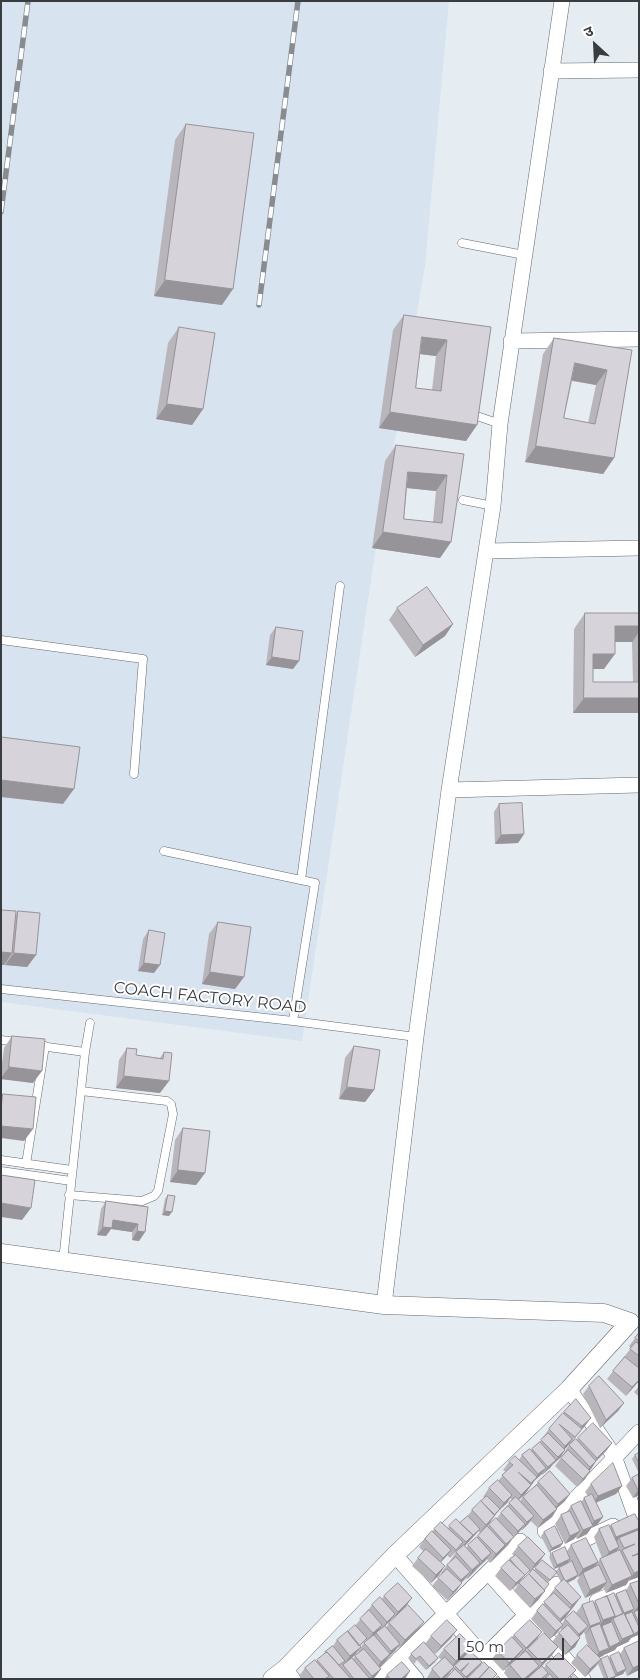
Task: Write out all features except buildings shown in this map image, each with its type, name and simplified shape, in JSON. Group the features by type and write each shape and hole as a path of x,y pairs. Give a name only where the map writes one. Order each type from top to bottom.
{"street":[{"path":"384,1305 416,1037 449,790 493,506 500,424 511,341 562,1"},
{"path":"551,71 639,70"},
{"path":"511,341 639,339"},
{"path":"486,552 639,548"},
{"path":"449,790 639,785"},
{"path":"1,1253 384,1305 604,1313 634,1319"},
{"path":"283,1675 394,1555 569,1389 634,1319"},
{"path":"558,1552 635,1511 614,1456 569,1389"},
{"path":"545,1531 614,1456 639,1432"},
{"path":"379,1679 520,1541"},
{"path":"394,1555 503,1679"},
{"path":"488,1572 582,1679"},
{"path":"580,1608 639,1583"},
{"path":"484,1657 557,1584"},
{"path":"606,1657 639,1642"},
{"path":"399,1659 416,1679"}],"lane":[{"path":"462,243 524,255"},
{"path":"474,415 500,424"},
{"path":"463,500 493,506"},
{"path":"301,880 340,586"},
{"path":"1,640 143,659 134,774"},
{"path":"164,851 315,883 293,1021"},
{"name":"COACH FACTORY ROAD","path":"1,989 293,1021 416,1037"},
{"path":"63,1261 85,1052 90,1023"},
{"path":"1,1040 85,1052"},
{"path":"26,1164 45,1046"},
{"path":"70,1196 142,1201 154,1196 158,1191 173,1114 171,1104 167,1101 81,1091"},
{"path":"1,1160 72,1170"},
{"path":"1,1171 71,1181"}],"shaded area":[{"path":"1,1 449,1 425,266 374,560 302,1041 1,1002"}],"railway":[{"path":"1,212 28,1"},
{"path":"259,305 298,1"}]}
